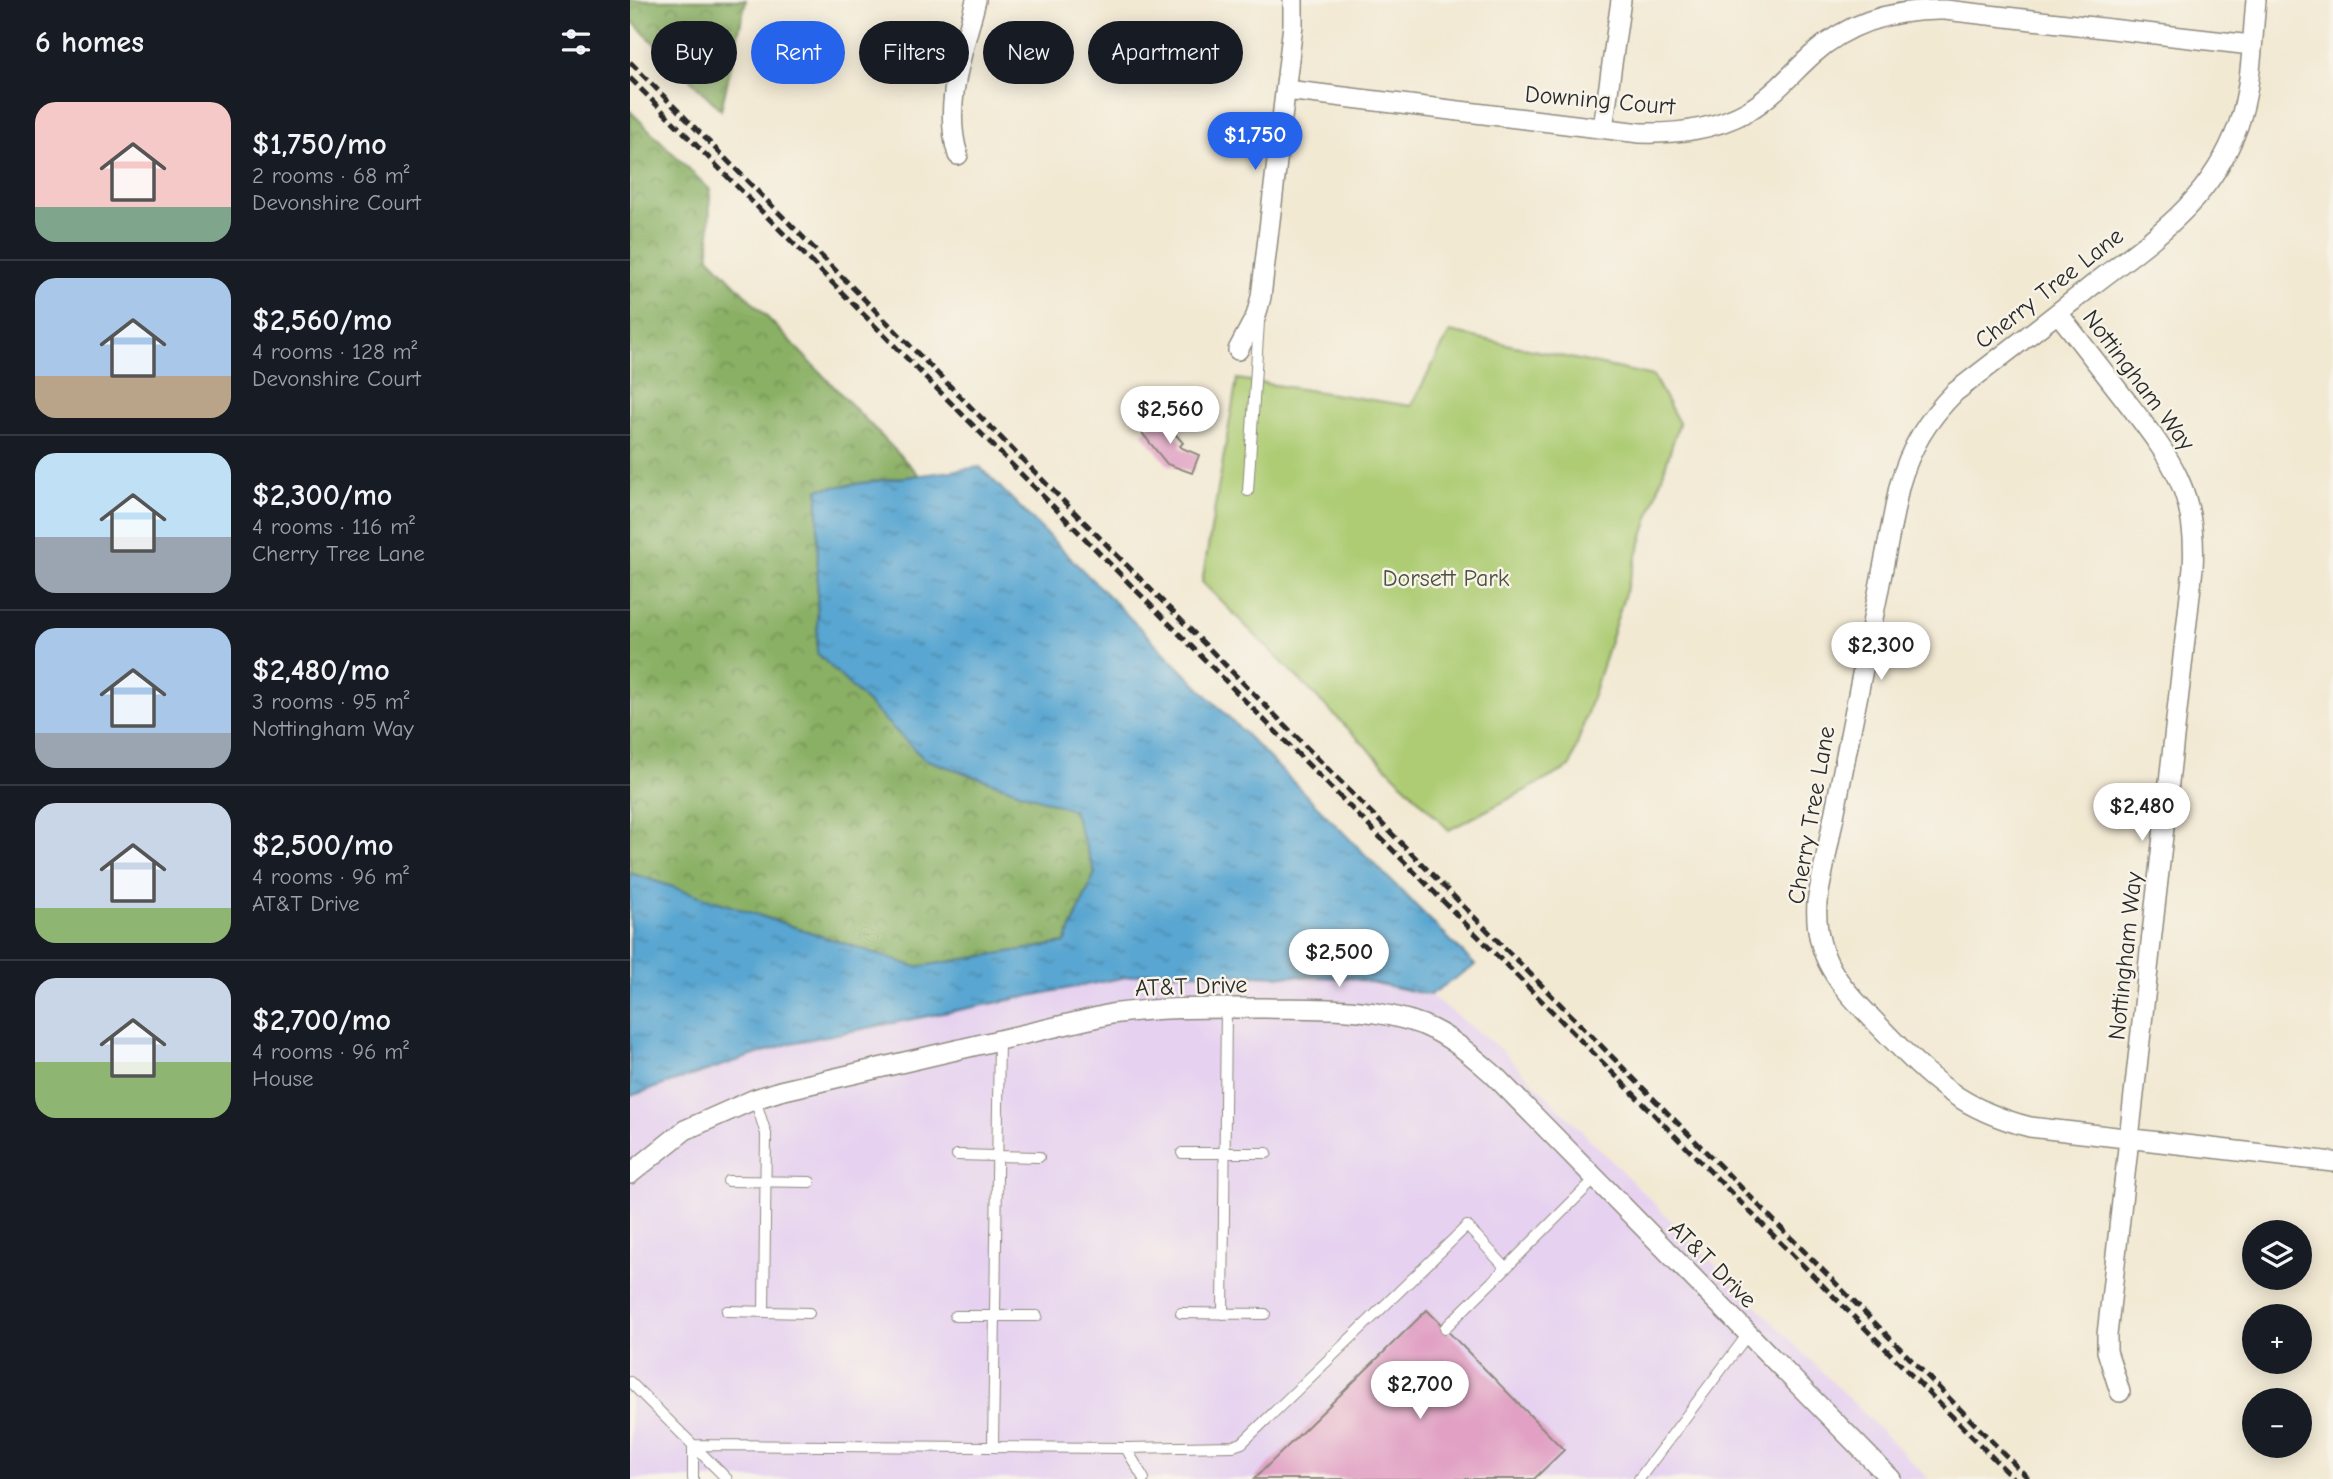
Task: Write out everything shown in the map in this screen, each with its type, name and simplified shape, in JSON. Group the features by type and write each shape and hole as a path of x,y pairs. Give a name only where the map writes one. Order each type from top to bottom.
{"street":[{"path":"958,155 951,128 952,104 976,0"},
{"path":"1238,350 1251,327 1261,297 1286,90 1293,0"},
{"path":"1603,128 1621,0"},
{"name":"Cherry Tree Lane","path":"2256,0 2245,96 2238,124 2227,153 2209,183 2175,220 1955,392 1927,424 1915,443 1905,466 1817,902 1817,930 1827,963 1845,991 1922,1070 1964,1102 1998,1118 2030,1127 2333,1162"},
{"name":"Downing Court","path":"1286,90 1668,134 1726,121 1767,98 1812,55 1837,36 1874,19 1911,11 1945,10 2251,45"},
{"name":"Nottingham Way","path":"2058,313 2169,458 2185,492 2193,531 2193,568 2107,1335 2107,1351 2120,1392"},
{"name":"AT&T Drive","path":"630,1174 685,1130 755,1099 1111,1014 1156,1008 1340,1009 1379,1012 1424,1026 1457,1043 1493,1074 1891,1479"}],"lane":[{"path":"1248,491 1261,297"},
{"path":"1223,1314 1226,1008"},
{"path":"993,1446 999,1040"},
{"path":"755,1099 766,1134 764,1312"},
{"path":"1182,1153 1267,1153"},
{"path":"957,1155 1039,1157"},
{"path":"1445,1328 1595,1178"},
{"path":"728,1181 810,1182"},
{"path":"693,1444 1126,1448 1233,1446 1242,1443 1467,1226 1506,1268"},
{"path":"727,1311 809,1313"},
{"path":"1181,1313 1265,1314"},
{"path":"955,1316 1037,1316"},
{"path":"1639,1479 1748,1334"},
{"path":"630,1382 726,1479"},
{"path":"693,1444 693,1479"},
{"path":"1126,1448 1144,1479"}],"shaded area":[{"path":"1152,972 1351,978 1430,995 1499,1048 1929,1479 630,1479 630,1096 791,1043"}],"green space":[{"path":"630,0 746,0 737,40 737,21 651,21 651,40 630,19"},
{"path":"695,84 727,84 721,110"},
{"path":"630,111 710,190 709,257 919,475 818,489 924,759 1073,810 1095,873 1065,943 916,967 630,873"},
{"name":"Dorsett Park","path":"1450,332 1653,376 1679,423 1570,767 1449,830 1202,582 1237,379 1411,406"}],"water":[{"path":"980,467 1475,965 1430,995 1351,978 1152,972 791,1043 630,1096 630,873 916,967 1065,943 1095,873 1073,810 924,759 817,653 818,489"}],"building":[{"path":"1161,417 1183,443 1180,446 1182,448 1199,455 1192,473 1167,464 1142,433"},
{"path":"1427,1310 1564,1450 1534,1479 1254,1479"}],"railway":[{"path":"630,62 2029,1479"},
{"path":"630,78 2014,1479"}]}
